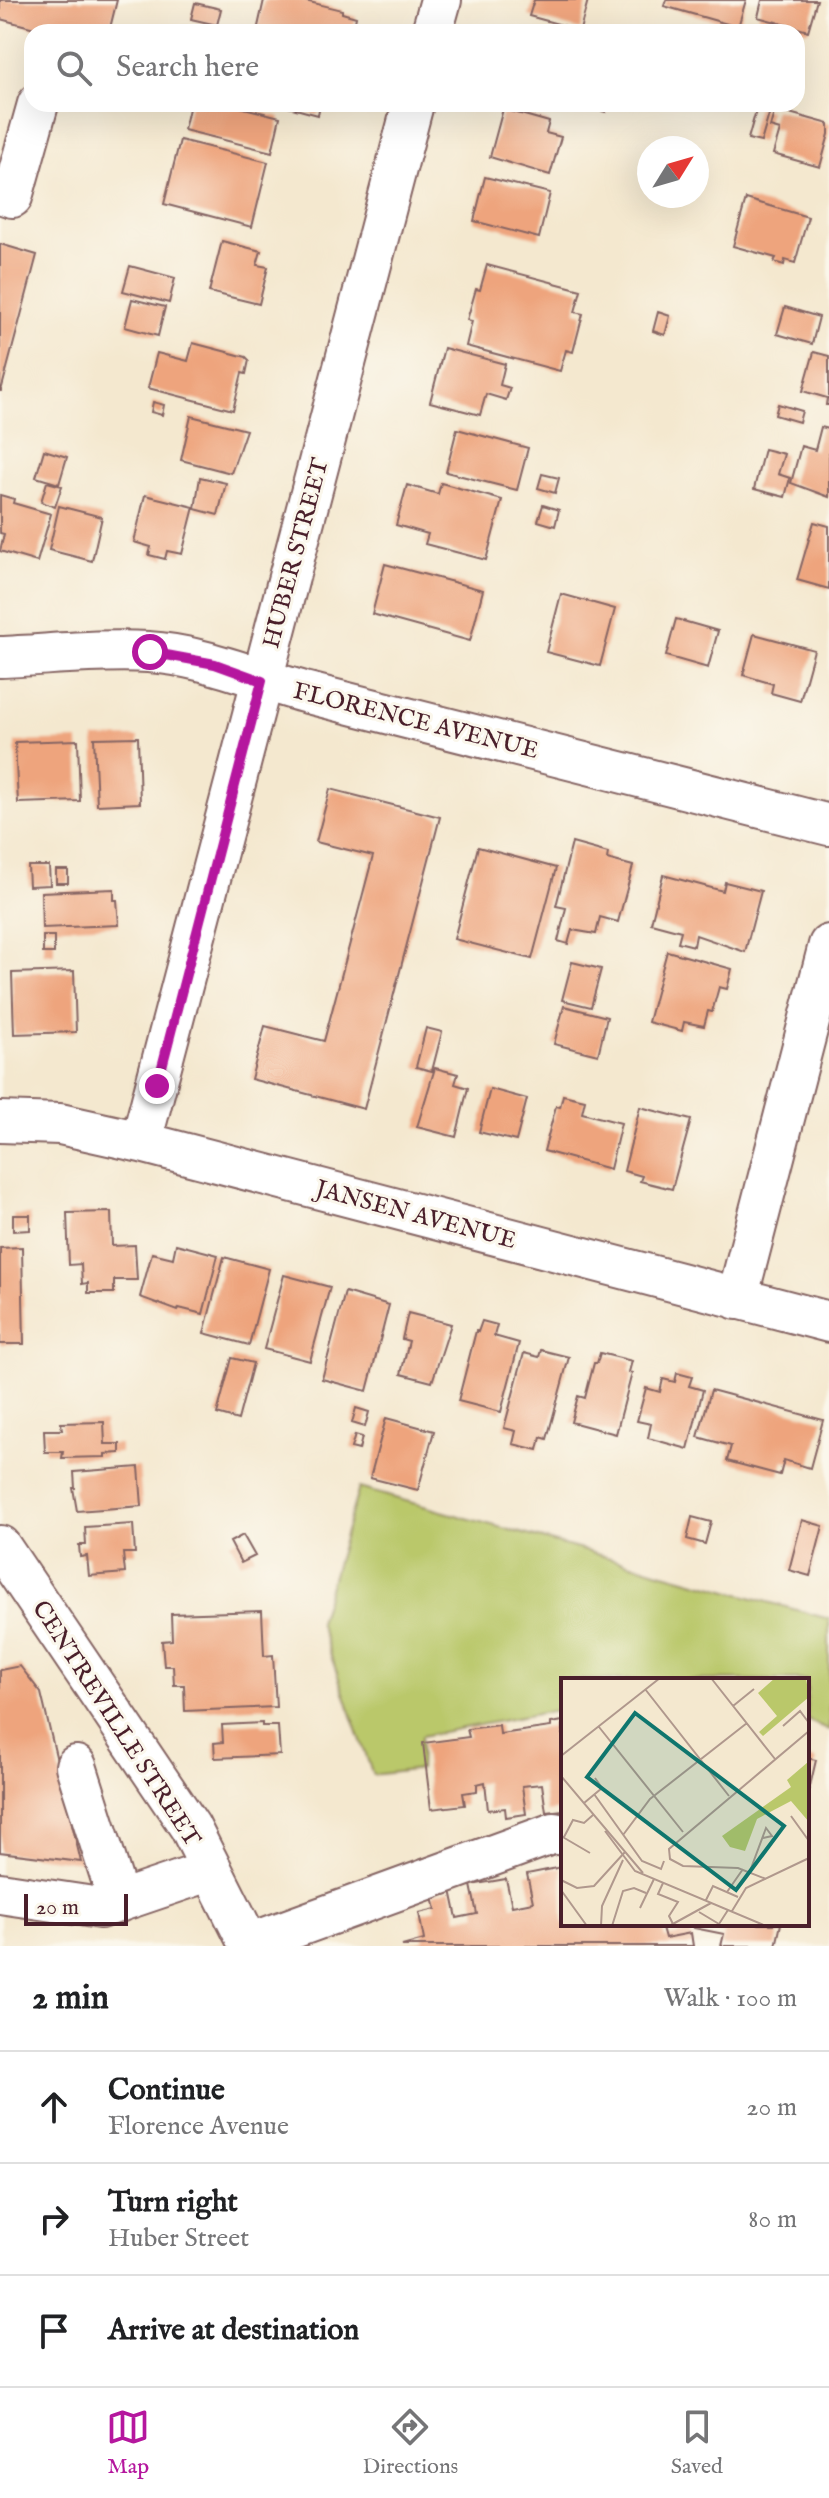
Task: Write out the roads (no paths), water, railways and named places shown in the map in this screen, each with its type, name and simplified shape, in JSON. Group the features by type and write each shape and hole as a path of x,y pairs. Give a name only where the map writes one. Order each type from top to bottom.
{"street":[{"path":"434,24 441,0"},
{"path":"0,193 12,197 36,112"},
{"name":"HUBER STREET","path":"141,1142 411,112"},
{"name":"FLORENCE AVENUE","path":"0,657 150,652 215,664 262,681 829,825"},
{"path":"737,1299 829,945"},
{"name":"JANSEN AVENUE","path":"0,1122 60,1124 141,1142 829,1322"},
{"name":"CENTREVILLE STREET","path":"0,1546 190,1827 250,1945"},
{"path":"76,1766 119,1902"},
{"path":"250,1945 554,1833 561,1835"},
{"path":"0,1893 100,1908 212,1870"}]}
